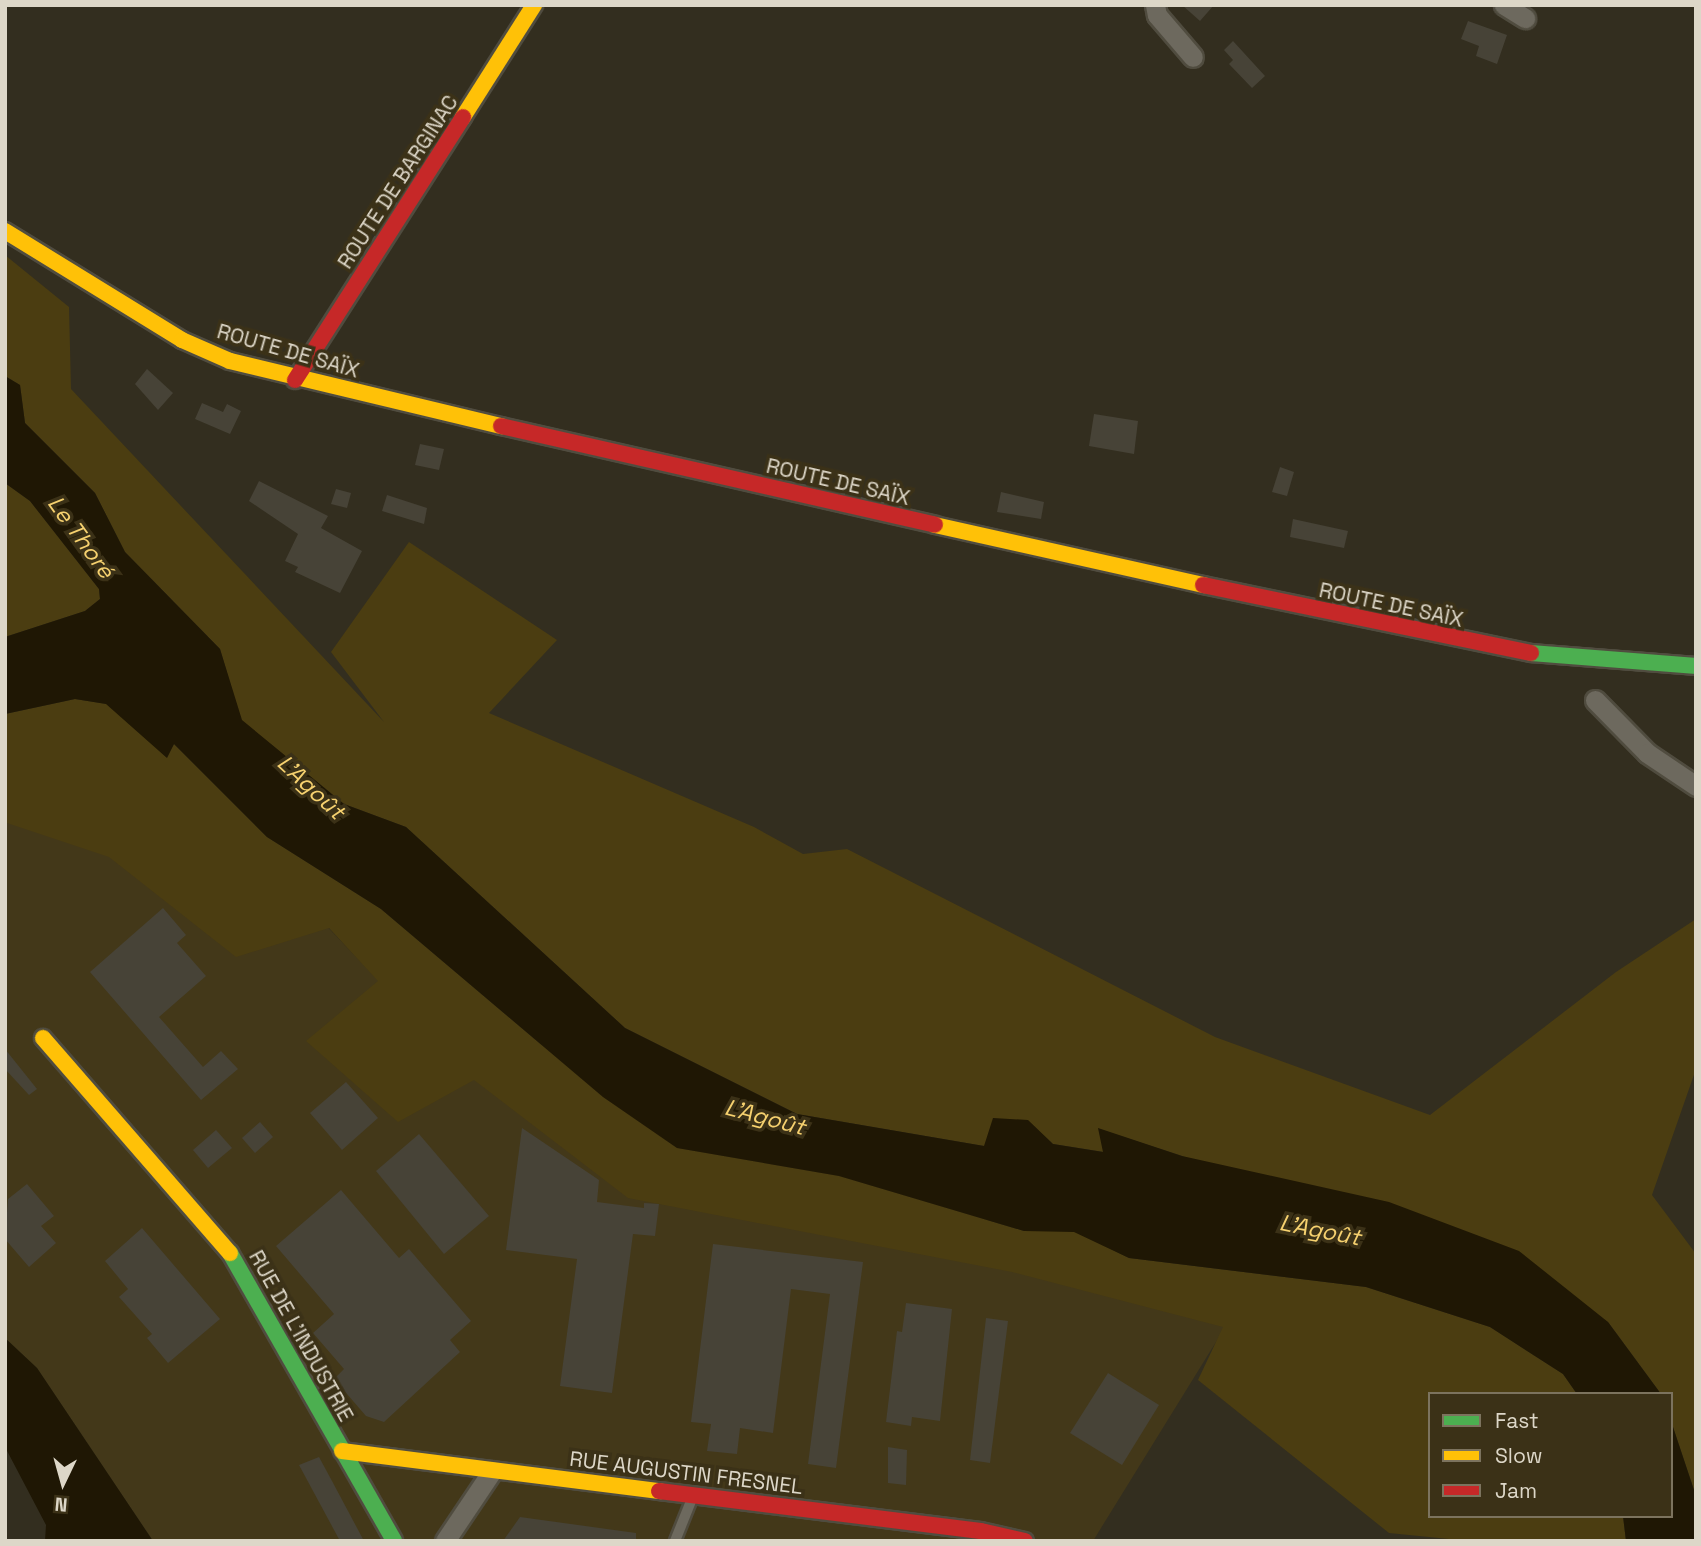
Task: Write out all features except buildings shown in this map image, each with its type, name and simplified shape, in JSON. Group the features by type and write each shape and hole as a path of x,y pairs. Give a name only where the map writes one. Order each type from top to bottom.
{"street":[{"name":"ROUTE DE BARGINAC","path":"295,380 534,5"},
{"path":"1154,5 1157,15 1193,57"},
{"path":"1504,5 1524,18"},
{"name":"ROUTE DE SAÏX","path":"5,231 182,340 230,361 295,380 1388,627 1529,653 1696,666"},
{"path":"1595,700 1647,752 1696,786"},
{"name":"RUE DE L'INDUSTRIE","path":"43,1038 234,1257 394,1541"},
{"name":"RUE AUGUSTIN FRESNEL","path":"342,1451 981,1531 1026,1541"},
{"path":"445,1541 492,1471"}],"lane":[{"path":"675,1541 694,1495"}],"shaded area":[{"path":"5,255 69,307 71,389 384,722 331,652 409,542 557,640 489,713 754,827 803,854 847,849 1215,1037 1430,1115 1616,972 1696,919 1696,1069 1652,1195 1696,1254 1696,1496 1673,1427 1673,1392 1660,1392 1608,1322 1182,1156 1099,1129 1104,1152 1053,1144 1027,1120 984,1146 797,1114 625,1028 406,827 344,804 241,720 220,649 125,552 95,493 25,423 20,385 5,376"},
{"path":"5,483 30,501 99,589 100,599 85,611 5,637"},
{"path":"75,699 107,704 166,757 174,744 267,837 381,909 603,1097 677,1148 839,1176 1024,1231 1074,1231 1129,1258 1366,1287 1490,1327 1563,1374 1576,1392 1428,1392 1428,1518 1623,1518 1626,1541 1469,1541 1389,1533 1198,1380 1223,1327 1012,1272 628,1198 474,1080 398,1122 306,1041 378,981 329,928 236,957 109,857 7,823 5,714"},
{"path":"5,714 151,742 379,981 1232,1316 1093,1541 153,1541 37,1368 5,1338"}],"water":[{"path":"5,376 20,385 25,423 95,493 125,552 220,649 242,720 344,804 406,827 625,1028 797,1114 984,1146 993,1118 1028,1120 1053,1144 1103,1152 1098,1128 1182,1156 1389,1202 1519,1251 1608,1322 1660,1392 1576,1392 1563,1374 1490,1327 1366,1287 1129,1258 1074,1232 1024,1231 839,1176 677,1148 603,1097 381,909 267,837 174,744 167,758 106,704 75,699 5,714 5,637 85,611 100,599 99,589 30,501 5,483"},
{"path":"5,1338 37,1368 153,1541 45,1541 46,1525 5,1447"},
{"path":"1673,1427 1696,1496 1696,1541 1626,1541 1623,1518 1673,1518"}],"traffic: fast":[{"path":"1531,653 1696,666"},
{"path":"230,1253 394,1541"}],"traffic: slow":[{"path":"463,117 534,5"},
{"path":"5,231 182,340 230,361 501,426"},
{"path":"935,525 1203,585"},
{"path":"43,1038 230,1253"},
{"path":"342,1451 659,1491"}],"traffic: jam":[{"path":"295,380 463,117"},
{"path":"501,426 935,525"},
{"path":"1203,585 1531,653"},
{"path":"659,1491 981,1531 1025,1541"}],"water label":[{"name":"Le Thoré","path":"81,537"},
{"name":"L'Agoût","path":"311,787"},
{"name":"L'Agoût","path":"765,1117"},
{"name":"L'Agoût","path":"1320,1230"}]}
